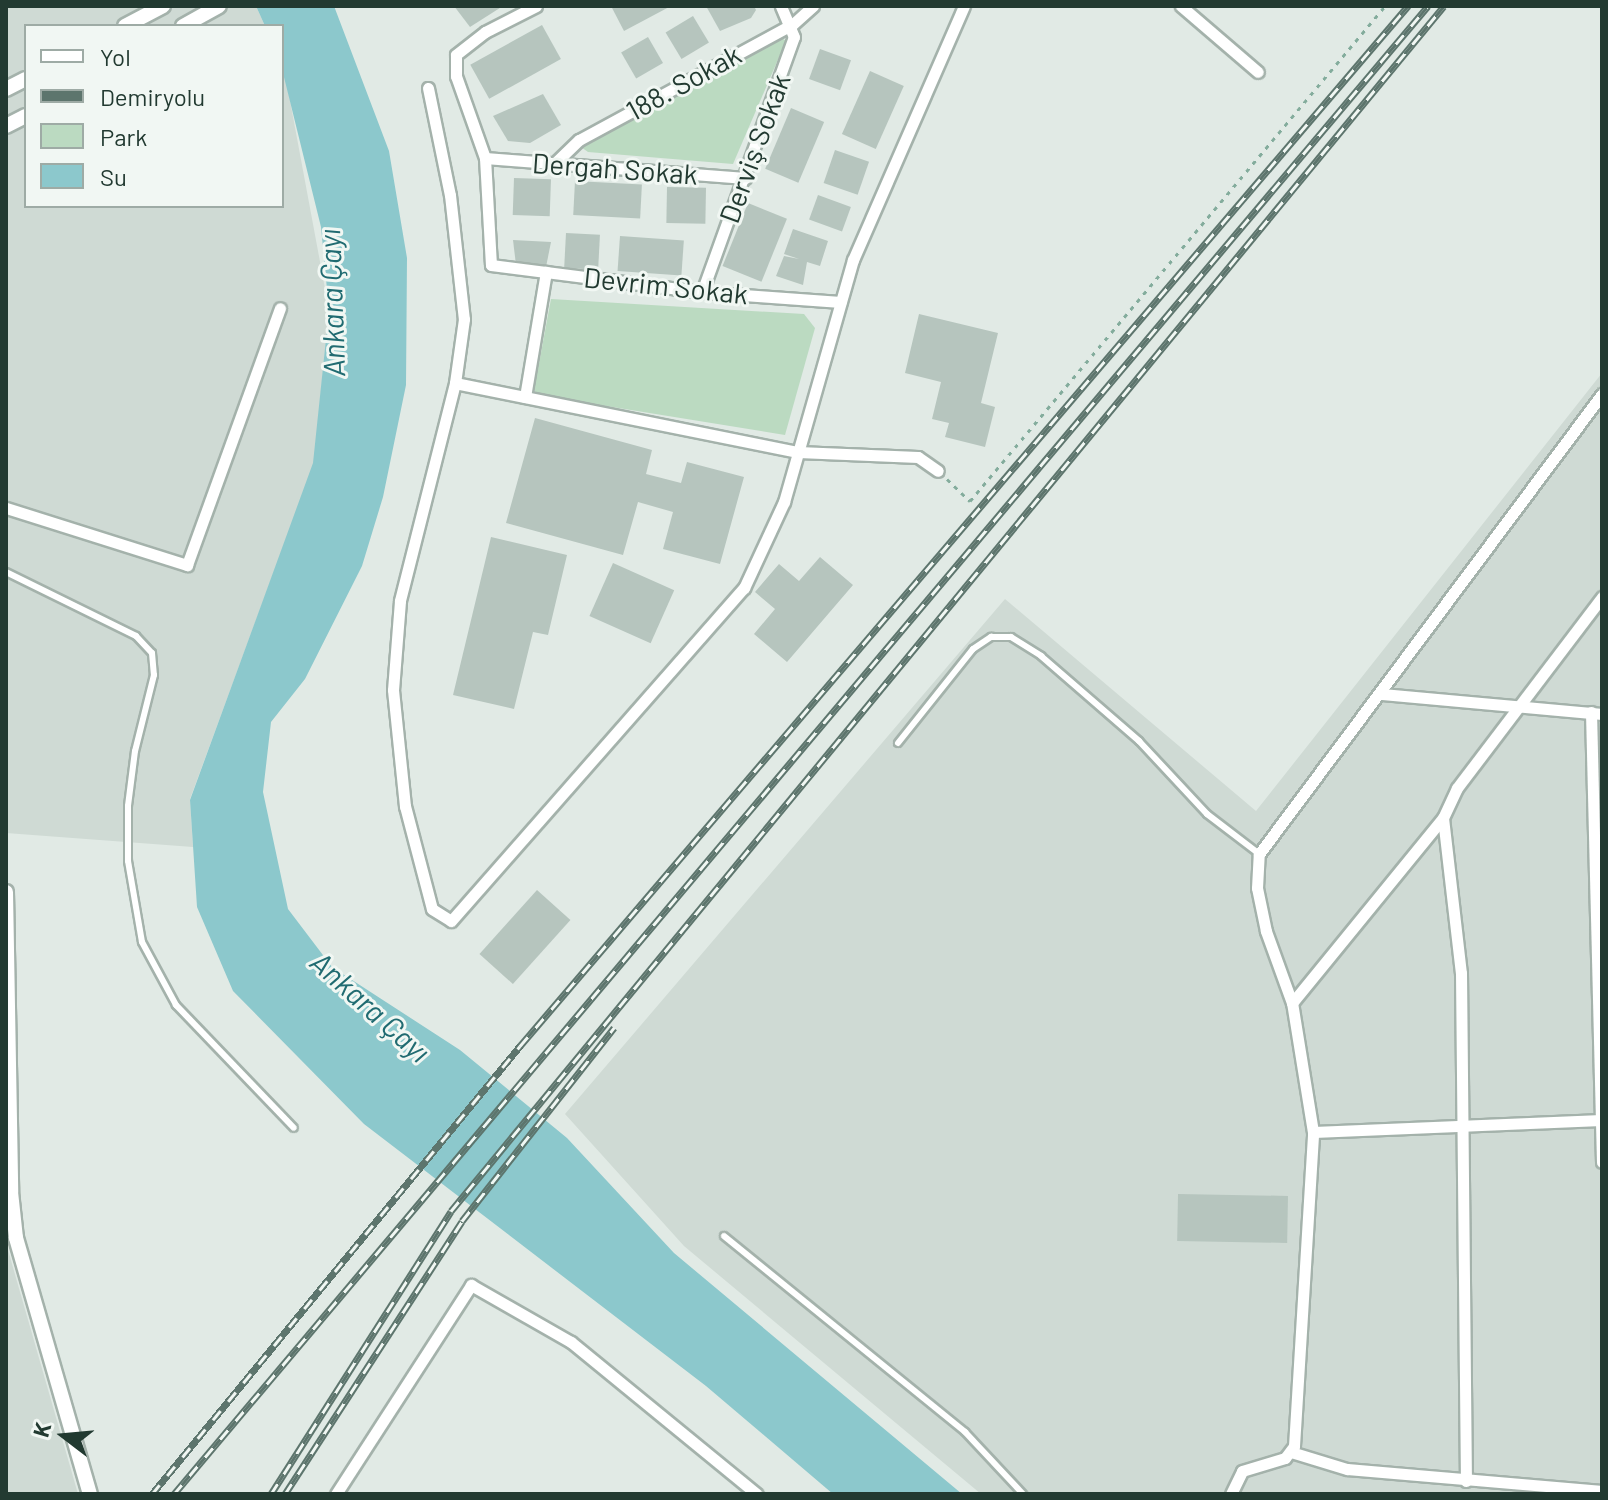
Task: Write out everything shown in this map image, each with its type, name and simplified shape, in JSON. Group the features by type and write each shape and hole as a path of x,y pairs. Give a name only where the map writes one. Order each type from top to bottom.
{"street":[{"path":"129,24 163,6"},
{"path":"187,24 219,6"},
{"path":"485,158 456,76 456,55 485,32 536,6"},
{"path":"781,6 793,24"},
{"name":"188. Sokak","path":"556,162 579,140 793,24 813,6"},
{"path":"428,88 450,195 464,319 455,383 400,601 393,690 405,806 432,909 451,921 744,588 784,502 853,260 964,6"},
{"path":"1181,6 1258,72"},
{"name":"Derviş Sokak","path":"702,292 794,37 793,24"},
{"path":"6,89 24,80"},
{"path":"6,126 24,117"},
{"name":"Dergah Sokak","path":"485,158 745,178"},
{"name":"Devrim Sokak","path":"485,158 491,265 702,292 841,302"},
{"path":"525,397 546,272"},
{"path":"6,508 187,565 280,308"},
{"path":"455,383 798,452 918,457 938,471"},
{"path":"1291,1452 1313,1132 1292,1003 1266,931 1257,888 1259,854 1276,826 1382,694 1597,408 1602,394"},
{"path":"1292,1003 1443,818 1457,788 1523,706 1602,597"},
{"path":"1382,694 1596,713 1602,1162"},
{"path":"1443,818 1461,973 1460,1124 1466,1481"},
{"path":"6,892 11,1192 16,1238 90,1494"},
{"path":"1313,1132 1601,1120"},
{"path":"336,1494 471,1285 571,1342 757,1494"},
{"path":"1231,1494 1236,1477 1249,1466 1291,1452 1347,1469 1602,1491"}],"lane":[{"path":"6,572 136,636 152,653 154,675 135,751 128,806 129,872 142,942 176,1005 294,1128"},
{"path":"898,743 973,649 991,637 1011,637 1052,665 1139,741 1207,814 1259,854"},
{"path":"724,1236 965,1432 1023,1494"}],"path":[{"path":"938,471 970,501 1385,6"}],"shaded area":[{"path":"6,6 256,6 264,24 24,24 24,208 284,208 284,74 329,310 314,463 190,799 193,847 6,833"},
{"path":"1602,373 1602,1494 981,1494 684,1246 565,1114 1005,599 1256,811"},
{"path":"6,1243 78,1494 6,1494"}],"green space":[{"path":"778,35 786,41 733,164 588,152 581,147"},
{"path":"551,299 804,314 815,328 785,435 538,395 534,390"}],"water":[{"name":"Ankara Çayı","path":"256,6 334,6 389,151 407,258 406,385 383,497 362,566 305,679 271,722 263,792 288,909 332,967 460,1050 567,1138 674,1253 962,1494 833,1494 706,1386 364,1124 233,991 197,907 190,800 313,463 329,310 321,227 284,77 284,24 264,24"}],"building":[{"path":"454,6 503,6 470,27"},
{"path":"611,6 671,6 624,31"},
{"path":"706,6 754,6 756,10 751,18 720,31"},
{"path":"693,16 709,43 682,59 666,32"},
{"path":"542,25 561,59 489,99 470,65"},
{"path":"648,37 663,63 636,78 621,52"},
{"path":"820,49 851,60 840,90 809,79"},
{"path":"870,71 904,86 876,149 842,134"},
{"path":"543,94 561,125 530,143 508,141 493,116"},
{"path":"791,108 824,122 798,183 765,169"},
{"path":"835,150 869,162 858,195 824,183"},
{"path":"514,178 551,179 550,216 513,215"},
{"path":"575,181 642,185 640,218 573,215"},
{"path":"667,187 706,188 705,224 666,223"},
{"path":"818,195 851,207 842,231 809,219"},
{"path":"748,203 787,219 761,282 723,266"},
{"path":"793,229 828,241 820,266 807,262 803,285 776,276 784,256 799,259 784,254"},
{"path":"566,233 600,235 598,270 564,268"},
{"path":"620,236 684,240 681,275 618,271"},
{"path":"513,240 551,242 546,267 516,265"},
{"path":"919,314 998,333 981,403 995,407 985,447 945,437 949,423 932,419 941,382 905,373"},
{"path":"535,418 652,450 646,474 681,483 687,462 744,477 720,564 663,549 673,512 638,502 623,555 506,523"},
{"path":"491,537 567,555 548,635 533,632 514,709 453,695"},
{"path":"820,557 853,585 787,662 754,634 775,609 755,592 779,564 799,581"},
{"path":"613,563 674,590 651,643 589,616"},
{"path":"537,890 570,920 513,984 479,954"},
{"path":"1178,1194 1288,1196 1287,1243 1177,1241"}],"railway":[{"path":"152,1494 520,1046 1408,6"},
{"path":"174,1494 1428,6"},
{"path":"271,1494 451,1211 1444,6"},
{"path":"285,1494 462,1221 614,1028"}]}
